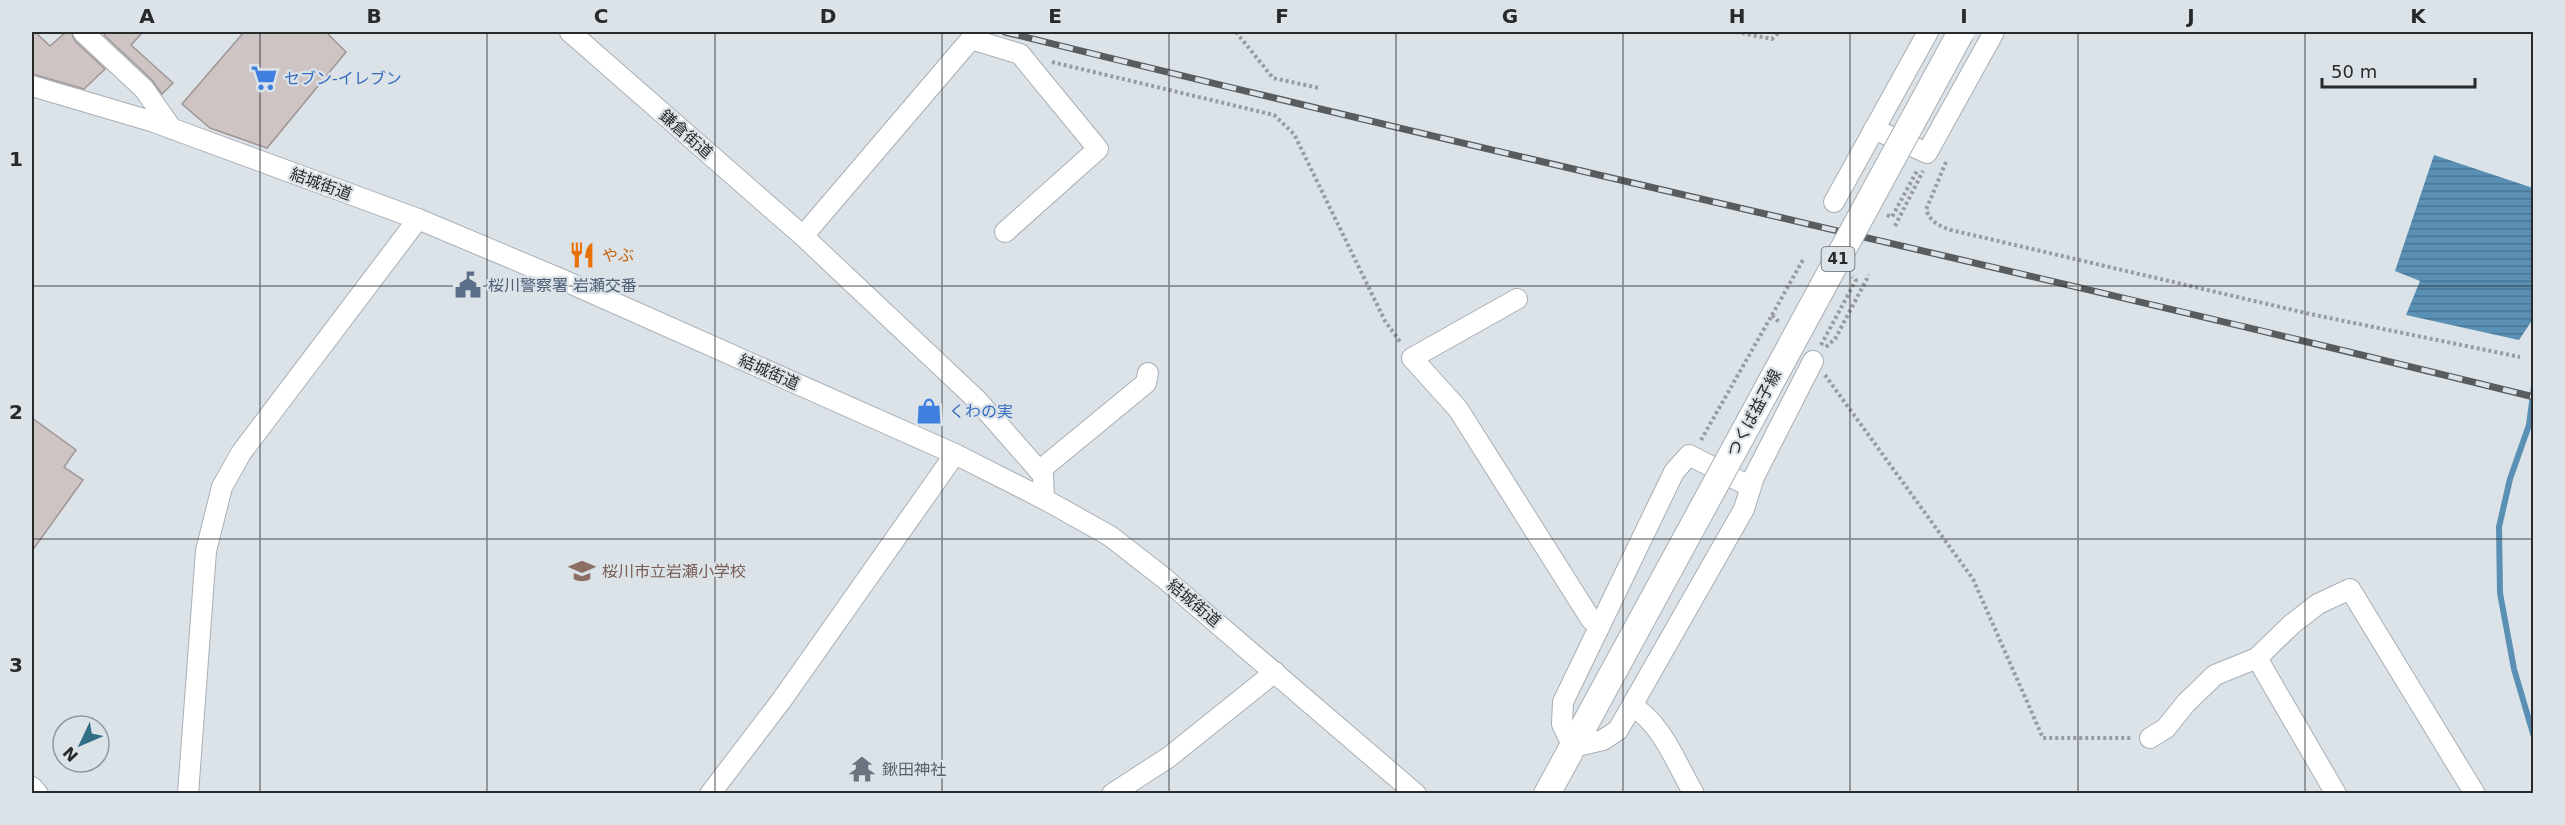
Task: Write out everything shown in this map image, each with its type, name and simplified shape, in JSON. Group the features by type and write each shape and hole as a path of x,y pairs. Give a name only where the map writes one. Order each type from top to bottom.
{"main road":[{"name":"つくば益子線","path":"1547,794 1961,32"}],"street":[{"path":"83,32 144,89 172,129"},
{"name":"鎌倉街道","path":"570,32 802,236 977,400 1040,471"},
{"path":"1834,202 1928,32"},
{"path":"1874,129 1924,157 1989,33"},
{"path":"802,236 972,35 1020,54 1098,149 1005,232"},
{"name":"結城街道","path":"32,86 172,129 418,219 563,280 955,454 1044,499 1110,537 1275,672 1416,794"},
{"path":"188,794 206,551 222,487 241,453 418,219"},
{"path":"1517,299 1412,358 1458,409 1590,618 1599,628"},
{"path":"1751,487 1689,455 1674,472 1563,702 1562,724 1573,747 1611,737 1618,730 1744,509 1751,487 1813,361"},
{"path":"1044,499 1043,475 1040,471 1146,383 1148,373"},
{"path":"710,794 781,701 955,454"},
{"path":"2150,738 2166,728 2186,703 2215,675 2257,658 2292,624 2318,604 2350,588 2475,794"},
{"path":"2257,658 2336,794"},
{"path":"1112,794 1169,757 1275,672"},
{"path":"1632,706 1645,714 1655,727 1694,794"},
{"path":"32,787 38,794"}],"path":[{"path":"1236,32 1262,68 1273,78 1319,88"},
{"path":"1736,32 1772,39 1779,32"},
{"path":"1020,54 1274,115 1294,134 1385,321 1412,358"},
{"path":"1949,156 1926,210 1929,218 1950,230 2310,314 2520,357"},
{"path":"1887,215 1892,218 1924,157"},
{"path":"1895,226 1927,164 1924,157"},
{"path":"1689,455 1701,440 1804,258"},
{"path":"1869,275 1834,339 1813,361 1833,384 1973,579 2043,738 2150,738"},
{"path":"1828,331 1856,280 1851,276"},
{"path":"1772,315 1785,330"}],"water":[{"path":"2434,155 2533,188 2533,319 2519,340 2406,315 2420,281 2395,271"}],"building":[{"path":"32,32 35,32 50,46 66,32 71,32 75,41 105,69 84,89 32,74"},
{"path":"107,32 143,32 131,45 173,83 162,94 152,80 104,35"},
{"name":"セブン-イレブン","path":"244,32 326,32 346,52 267,148 210,128 182,104"},
{"path":"32,418 76,450 64,467 83,480 32,551"}],"waterway":[{"path":"2534,387 2529,425 2510,479 2499,527 2500,593 2514,669 2534,737"}],"railway":[{"path":"1005,32 2534,397"}],"place":[{"name":"セブン-イレブン","path":"264,78"},
{"name":"やぶ","path":"582,255"},
{"name":"桜川警察署 岩瀬交番","path":"468,285"},
{"name":"くわの実","path":"929,411"},
{"name":"桜川市立岩瀬小学校","path":"582,571"},
{"name":"鍬田神社","path":"862,769"}]}
